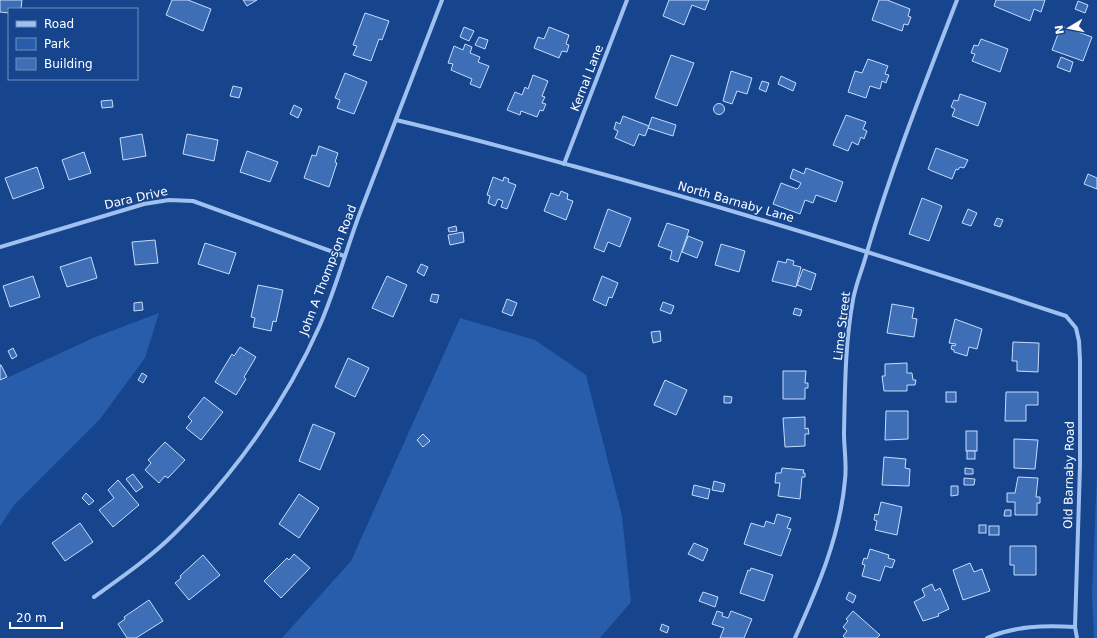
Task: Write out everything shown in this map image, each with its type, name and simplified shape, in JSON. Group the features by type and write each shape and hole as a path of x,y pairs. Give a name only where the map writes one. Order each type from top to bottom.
{"street":[{"name":"John A Thompson Road","path":"94,597 153,553 174,534 230,472 271,414 302,361 322,318 344,256 442,0"},
{"name":"Kernal Lane","path":"564,164 628,0"},
{"name":"Lime Street","path":"795,638 827,563 838,529 843,503 846,470 844,434 846,360 853,298 891,174 956,0"},
{"name":"North Barnaby Lane","path":"396,120 464,136 713,204 867,251 1066,316"},
{"name":"Dara Drive","path":"0,248 138,206 158,201 180,199 193,201 344,256"},
{"name":"Old Barnaby Road","path":"1066,316 1076,328 1079,341 1080,360 1080,466 1075,627 1077,638"},
{"path":"987,638 1018,628 1051,625 1075,627"}],"green space":[{"path":"159,313 145,358 100,419 15,504 0,526 0,381 93,338"},
{"path":"460,318 535,340 586,375 622,516 631,602 600,638 282,638 351,561"},
{"path":"1097,473 1097,638 1094,638 1092,595"}],"building":[{"path":"0,0 22,0 21,8 8,8 8,13 0,12"},
{"path":"172,0 188,0 211,9 203,31 166,15"},
{"path":"243,0 257,0 247,6"},
{"path":"669,0 709,0 705,10 692,5 684,25 663,16"},
{"path":"879,0 887,0 910,9 908,16 911,17 908,25 904,24 902,31 872,20"},
{"path":"996,0 1045,0 1041,12 1034,9 1030,21 994,6"},
{"path":"1078,1 1088,5 1085,13 1075,9"},
{"path":"365,13 389,21 382,40 379,39 371,61 353,55 357,46 353,45"},
{"path":"1061,26 1092,37 1083,61 1052,50"},
{"path":"464,27 474,31 469,41 460,37"},
{"path":"549,27 569,35 566,44 569,45 567,52 562,51 559,58 534,48 538,37 544,39"},
{"path":"479,37 488,40 485,49 475,45"},
{"path":"981,39 1008,49 1000,72 972,61 975,54 971,53 974,45 978,46"},
{"path":"465,44 472,47 470,53 480,57 478,62 489,66 480,88 470,84 472,79 451,70 453,64 448,63 454,46 463,50"},
{"path":"671,55 694,63 677,106 655,98"},
{"path":"1061,57 1073,62 1070,72 1057,67"},
{"path":"868,59 888,66 885,74 889,75 886,83 882,81 880,89 870,86 866,98 848,92 855,71 862,73"},
{"path":"731,71 752,78 747,94 737,91 732,104 723,101"},
{"path":"345,73 367,82 354,114 337,108 340,100 335,98"},
{"path":"533,75 548,81 542,96 545,97 542,103 546,104 543,111 540,110 537,117 521,111 520,115 507,110 515,92 522,95 525,87 528,89"},
{"path":"781,76 796,83 793,91 778,84"},
{"path":"762,81 769,83 766,92 759,89"},
{"path":"233,86 242,88 239,98 230,96"},
{"path":"960,94 986,103 978,126 952,116 955,109 951,107 954,100 958,101"},
{"path":"112,100 113,107 102,108 101,101"},
{"path":"719,103 723,105 725,109 723,113 719,115 715,113 713,109 715,105"},
{"path":"294,105 302,109 298,118 290,114"},
{"path":"846,115 866,122 863,129 867,131 864,139 861,137 858,145 852,142 848,151 833,145"},
{"path":"623,116 649,126 645,136 639,134 634,146 615,138 618,131 614,129 616,122 620,124"},
{"path":"652,117 676,125 673,136 648,128"},
{"path":"142,134 146,156 123,160 120,138"},
{"path":"187,134 218,140 214,161 183,154"},
{"path":"319,146 338,153 335,162 337,163 329,187 304,178 312,155 316,156"},
{"path":"936,148 968,160 964,168 960,167 958,170 956,169 952,179 928,169"},
{"path":"247,151 278,162 270,182 240,172"},
{"path":"84,152 91,173 69,180 62,160"},
{"path":"37,167 44,188 13,199 5,178"},
{"path":"806,168 843,182 836,202 816,195 813,203 805,200 800,214 773,204 781,183 797,189 799,187 801,183 790,178 793,169 804,174"},
{"path":"1088,174 1097,178 1097,189 1084,184"},
{"path":"493,177 503,181 504,177 509,179 508,182 516,185 507,209 501,207 503,201 498,199 495,206 488,203 490,196 487,195"},
{"path":"561,191 568,194 567,199 573,201 566,220 544,211 551,193 559,196"},
{"path":"922,198 942,206 929,241 909,234"},
{"path":"608,209 631,218 620,247 608,242 604,252 594,248"},
{"path":"968,209 977,213 971,226 962,223"},
{"path":"997,218 1003,220 1000,227 994,225"},
{"path":"667,223 689,230 678,262 670,259 672,251 658,246"},
{"path":"456,226 457,231 449,232 448,228"},
{"path":"463,232 464,242 450,245 448,235"},
{"path":"688,236 703,242 697,258 682,252"},
{"path":"155,240 158,263 135,265 132,242"},
{"path":"205,243 236,253 229,274 198,264"},
{"path":"721,244 745,251 739,272 715,265"},
{"path":"91,257 97,278 67,287 60,267"},
{"path":"787,259 794,261 793,265 801,267 796,287 772,281 778,261 786,263"},
{"path":"421,264 428,267 424,276 417,272"},
{"path":"803,269 816,274 811,290 797,285"},
{"path":"33,276 40,297 10,307 3,286"},
{"path":"387,276 407,285 393,317 372,308"},
{"path":"602,276 618,283 612,298 609,297 606,306 593,300"},
{"path":"258,285 283,290 276,322 273,321 271,331 253,327 255,318 251,317"},
{"path":"432,294 439,295 437,303 430,301"},
{"path":"507,299 517,303 512,316 502,312"},
{"path":"142,302 143,310 134,311 134,303"},
{"path":"663,302 674,306 671,314 660,310"},
{"path":"892,304 914,308 912,318 917,319 914,337 887,333"},
{"path":"795,308 802,310 800,316 793,314"},
{"path":"955,319 982,329 977,349 969,347 967,356 954,352 954,350 951,349 952,345 955,346 956,344 949,343"},
{"path":"660,331 661,341 653,343 651,332"},
{"path":"1013,342 1039,343 1038,372 1017,371 1017,361 1012,361"},
{"path":"240,347 256,357 244,377 246,379 236,395 215,382 232,354 234,356"},
{"path":"13,348 17,356 12,359 8,351"},
{"path":"348,358 369,368 355,397 335,387"},
{"path":"907,363 907,373 912,373 913,380 916,380 915,385 907,385 907,391 884,391 882,376 885,376 885,364"},
{"path":"0,365 7,377 0,380"},
{"path":"783,371 806,371 805,383 808,383 808,388 805,388 805,399 783,399"},
{"path":"142,373 147,376 143,383 138,380"},
{"path":"665,380 687,390 676,415 654,405"},
{"path":"946,392 956,392 956,402 946,402"},
{"path":"1006,392 1038,392 1038,405 1026,405 1026,421 1005,421"},
{"path":"724,396 732,397 731,403 724,403"},
{"path":"204,397 223,412 201,440 186,428 192,421 188,417"},
{"path":"886,411 908,411 908,439 885,440"},
{"path":"805,417 805,429 808,428 809,434 805,434 805,446 785,447 783,418"},
{"path":"313,424 335,433 320,470 299,461"},
{"path":"966,431 977,431 977,451 966,451"},
{"path":"423,434 430,441 423,447 417,440"},
{"path":"1014,439 1038,440 1035,469 1014,468"},
{"path":"165,442 185,460 168,478 165,476 159,483 145,470 151,463 148,460"},
{"path":"967,451 975,451 975,459 967,459"},
{"path":"884,457 906,459 905,468 910,469 909,486 882,485"},
{"path":"782,468 804,470 803,473 805,473 805,477 802,477 800,499 778,496 780,483 775,483 776,473 781,473"},
{"path":"965,468 973,469 973,474 965,474"},
{"path":"133,474 143,487 136,492 126,479"},
{"path":"1018,477 1038,478 1036,497 1040,497 1040,503 1037,503 1037,515 1015,515 1015,502 1007,502 1007,493 1015,493"},
{"path":"964,478 975,479 974,485 964,485"},
{"path":"118,480 139,505 113,527 99,510 114,498 108,490"},
{"path":"714,481 725,484 723,492 712,490"},
{"path":"694,485 710,489 708,499 692,495"},
{"path":"951,486 958,486 958,495 951,496"},
{"path":"86,493 94,501 89,505 82,498"},
{"path":"299,494 319,508 299,538 279,524"},
{"path":"881,502 902,507 897,535 875,530 877,521 874,520 875,514 878,515"},
{"path":"1005,510 1011,510 1011,516 1004,516"},
{"path":"777,514 791,518 787,528 791,529 781,556 744,544 751,523 764,527 766,521 774,524"},
{"path":"80,523 93,542 65,561 52,543"},
{"path":"979,525 986,525 986,533 979,533"},
{"path":"989,526 999,526 999,535 989,535"},
{"path":"694,543 708,549 703,561 688,554"},
{"path":"1010,546 1036,546 1036,575 1014,575 1014,565 1010,565"},
{"path":"870,549 889,555 888,558 895,560 892,568 885,566 880,581 862,576 865,565 862,564 864,558 867,559"},
{"path":"294,554 310,568 281,598 264,581 287,558 289,560"},
{"path":"203,555 220,575 189,600 175,583 181,578 180,576"},
{"path":"970,563 974,572 982,569 990,591 963,600 953,570"},
{"path":"751,568 773,575 764,601 740,593 748,570 750,571"},
{"path":"932,584 935,591 940,588 949,609 938,614 939,616 923,621 914,602 925,596 922,589"},
{"path":"703,592 718,597 715,607 699,601"},
{"path":"849,592 856,596 853,603 846,599"},
{"path":"149,600 163,621 136,638 127,638 118,624 125,619 124,617"},
{"path":"717,611 723,613 722,616 728,618 731,611 752,619 744,638 720,638 724,628 712,624"},
{"path":"853,611 880,635 877,638 845,638 843,636 847,631 843,627 848,621 846,619"},
{"path":"662,624 669,627 667,633 660,630"}]}
